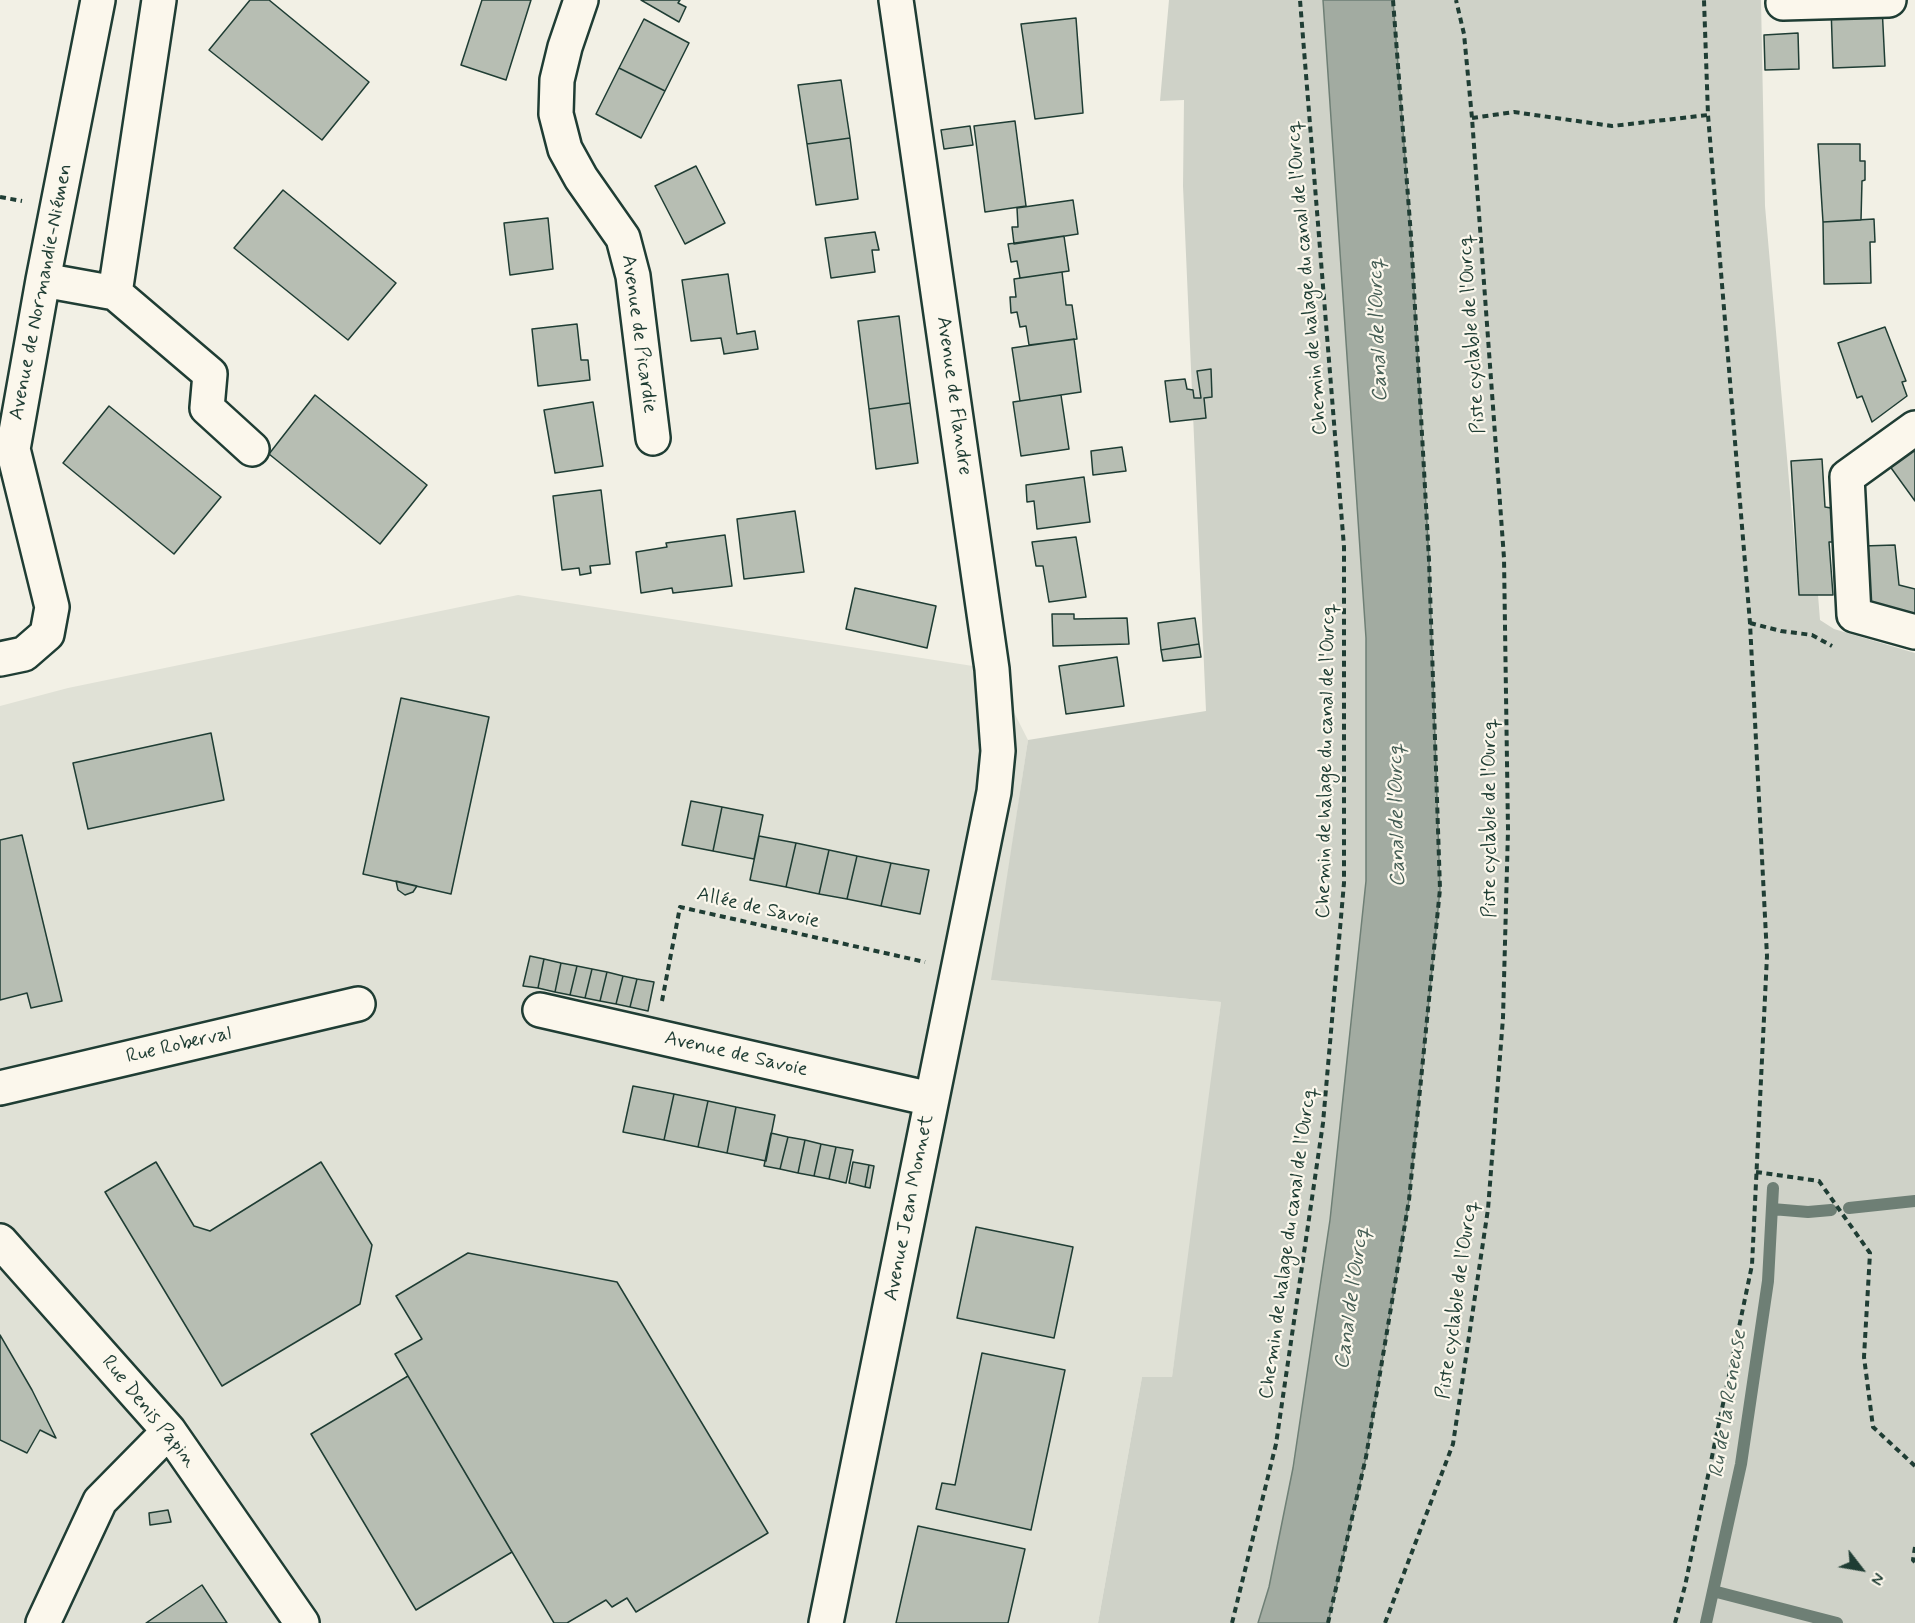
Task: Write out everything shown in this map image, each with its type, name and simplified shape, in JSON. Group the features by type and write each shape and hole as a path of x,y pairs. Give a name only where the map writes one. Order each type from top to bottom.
{"street":[{"name":"Avenue de Normandie-Niémen","path":"0,659 24,654 47,634 52,607 14,449 43,280 98,0"},
{"path":"115,293 159,0"},
{"name":"Avenue de Picardie","path":"581,0 565,47 557,80 556,114 565,149 622,238 625,247 633,276 653,438"},
{"name":"Avenue de Flandre","path":"896,0 992,669 998,751 994,792"},
{"path":"1783,3 1889,0"},
{"path":"43,280 115,293 210,374 207,408 252,449"},
{"path":"1915,428 1847,477 1854,615 1915,632"},
{"name":"Avenue Jean Monnet","path":"825,1623 994,792"},
{"name":"Rue Roberval","path":"0,1088 358,1004"},
{"name":"Avenue de Savoie","path":"540,1010 931,1100"},
{"name":"Rue Denis Papin","path":"0,1241 169,1431 302,1623"},
{"path":"43,1623 100,1501 169,1431"}],"path":[{"name":"Chemin de halage du canal de l'Ourcq","path":"1232,1623 1276,1444 1323,1123 1344,883 1344,547 1300,0"},
{"path":"1328,1623 1366,1457 1409,1200 1440,889 1427,537 1411,236 1393,0"},
{"name":"Piste cyclable de l'Ourcq","path":"1385,1623 1453,1444 1488,1209 1503,1018 1508,830 1504,558 1472,117 1464,34 1456,0"},
{"path":"1675,1623 1685,1586 1752,1265 1766,944 1750,623 1708,115 1704,0"},
{"path":"1472,117 1514,112 1612,126 1708,115"},
{"name":"Allée de Savoie","path":"655,1036 680,906 958,969"},
{"path":"1756,1172 1819,1181 1870,1252 1864,1357 1873,1427 1915,1466"},
{"path":"1915,1547 1913,1560 1915,1562"}],"shaded area":[{"path":"1169,0 1323,0 1366,638 1366,881 1330,1220 1293,1468 1269,1587 1258,1623 1098,1623 1142,1377 1172,1377 1221,1002 991,980 1028,740 1206,711 1183,186 1184,100 1160,101"},
{"path":"1393,0 1761,0 1765,206 1799,595 1818,595 1820,620 1834,629 1915,653 1915,1623 1328,1623 1366,1457 1409,1200 1440,889 1429,560 1411,236"},
{"path":"518,595 992,669 1028,740 992,980 1221,1002 1199,1190 1172,1377 1142,1377 1098,1623 0,1623 0,706 68,688"}],"water":[{"name":"Canal de l'Ourcq","path":"1323,0 1393,0 1411,236 1429,560 1440,889 1409,1200 1366,1457 1328,1623 1258,1623 1269,1587 1293,1468 1330,1220 1366,881 1366,638"}],"building":[{"path":"250,0 269,0 369,82 322,140 209,50"},
{"path":"482,0 531,0 506,80 461,65"},
{"path":"641,0 680,0 678,3 686,7 679,22"},
{"path":"1882,6 1885,66 1833,68 1831,7"},
{"path":"1076,18 1083,113 1035,119 1021,24"},
{"path":"644,19 689,43 665,91 619,68"},
{"path":"1798,33 1799,69 1765,70 1764,35"},
{"path":"619,68 665,91 641,138 596,114"},
{"path":"841,80 850,138 807,144 798,85"},
{"path":"1015,121 1026,206 985,212 974,126"},
{"path":"970,126 973,145 944,149 941,130"},
{"path":"850,138 858,199 816,205 807,144"},
{"path":"1818,144 1860,144 1860,161 1865,161 1861,220 1823,222"},
{"path":"696,166 725,223 685,244 655,186"},
{"path":"283,190 396,283 348,340 234,248"},
{"path":"1073,200 1078,234 1014,244 1012,227 1018,227 1017,208"},
{"path":"548,218 553,269 510,275 504,223"},
{"path":"1874,219 1875,242 1870,242 1871,283 1824,284 1823,222"},
{"path":"875,232 879,250 872,250 875,272 831,278 825,238"},
{"path":"1064,236 1069,271 1020,278 1017,261 1011,262 1008,244"},
{"path":"1062,272 1066,305 1072,305 1077,339 1029,345 1026,326 1020,327 1017,312 1011,313 1010,297 1016,297 1014,279"},
{"path":"728,274 737,334 755,331 758,349 724,354 721,338 691,341 682,280"},
{"path":"899,316 910,403 869,409 858,321"},
{"path":"577,324 581,360 588,360 590,380 538,386 532,329"},
{"path":"1885,327 1906,381 1902,382 1907,396 1872,422 1862,396 1857,398 1838,343"},
{"path":"1074,339 1081,392 1020,401 1012,348"},
{"path":"1211,369 1212,397 1204,398 1206,418 1170,422 1165,381 1185,379 1187,389 1193,390 1194,398 1201,398 1197,371"},
{"path":"315,395 427,485 380,544 269,454"},
{"path":"1061,395 1069,449 1021,456 1013,402"},
{"path":"593,402 603,466 555,473 544,410"},
{"path":"910,403 918,463 876,469 869,409"},
{"path":"109,406 221,497 174,554 63,463"},
{"path":"1915,446 1915,501 1889,465"},
{"path":"1122,447 1126,471 1093,475 1091,451"},
{"path":"1822,459 1825,507 1831,508 1833,542 1829,542 1833,595 1799,595 1791,461"},
{"path":"1084,477 1090,522 1037,529 1034,501 1027,502 1026,485"},
{"path":"601,490 610,564 590,566 591,573 580,575 579,568 562,570 553,496"},
{"path":"795,511 804,572 744,579 737,519"},
{"path":"725,535 732,586 673,593 672,588 641,593 636,552 667,547 666,543"},
{"path":"1076,537 1086,597 1049,602 1043,566 1036,566 1032,542"},
{"path":"1895,545 1899,585 1915,589 1915,621 1868,608 1863,546"},
{"path":"855,588 936,606 927,648 846,629"},
{"path":"1052,614 1074,614 1074,619 1127,618 1129,644 1053,646"},
{"path":"1195,618 1199,644 1161,650 1158,623"},
{"path":"1199,644 1201,657 1163,661 1161,650"},
{"path":"1117,657 1124,706 1066,714 1059,666"},
{"path":"401,698 489,717 451,894 363,874"},
{"path":"211,733 224,800 88,829 73,763"},
{"path":"691,801 722,807 713,851 682,845"},
{"path":"722,807 763,815 754,859 713,851"},
{"path":"22,835 62,1001 31,1008 27,993 0,1000 0,840"},
{"path":"759,836 796,843 786,887 750,880"},
{"path":"796,843 829,850 819,894 786,887"},
{"path":"829,850 857,856 847,899 819,894"},
{"path":"857,856 891,863 881,906 847,899"},
{"path":"891,863 929,870 920,914 881,906"},
{"path":"396,881 417,886 413,892 405,895 398,890"},
{"path":"530,956 544,959 538,988 523,986"},
{"path":"544,959 561,963 555,992 538,988"},
{"path":"561,963 577,966 570,995 555,992"},
{"path":"577,966 592,969 585,998 570,995"},
{"path":"592,969 607,972 600,1001 585,998"},
{"path":"607,972 623,976 616,1004 600,1001"},
{"path":"623,976 637,979 630,1007 616,1004"},
{"path":"637,979 654,982 648,1011 630,1007"},
{"path":"633,1086 674,1094 664,1140 623,1132"},
{"path":"674,1094 708,1101 698,1147 664,1140"},
{"path":"708,1101 736,1107 727,1153 698,1147"},
{"path":"736,1107 775,1115 766,1161 727,1153"},
{"path":"771,1133 788,1137 780,1169 764,1166"},
{"path":"788,1137 805,1140 798,1173 780,1169"},
{"path":"805,1140 821,1144 814,1176 798,1173"},
{"path":"821,1144 836,1147 829,1179 814,1176"},
{"path":"836,1147 853,1150 846,1183 829,1179"},
{"path":"156,1162 194,1226 210,1231 321,1162 372,1245 360,1304 222,1386 105,1192"},
{"path":"853,1162 869,1165 865,1187 849,1183"},
{"path":"869,1165 874,1166 870,1188 865,1187"},
{"path":"976,1227 1073,1247 1054,1338 957,1318"},
{"path":"468,1253 617,1282 768,1533 636,1612 627,1598 612,1607 606,1600 567,1623 554,1623 395,1354 422,1339 396,1296"},
{"path":"0,1335 32,1390 56,1438 40,1430 27,1453 0,1440"},
{"path":"982,1353 1065,1370 1031,1530 936,1509 942,1483 955,1485"},
{"path":"408,1376 512,1552 416,1610 311,1434"},
{"path":"168,1510 171,1522 150,1525 149,1513"},
{"path":"918,1526 1025,1549 1008,1623 896,1623"},
{"path":"202,1585 227,1623 146,1623"}],"waterway":[{"name":"Ru de la Reneuse","path":"1706,1623 1741,1464 1768,1281 1773,1188"},
{"path":"1849,1208 1915,1201"},
{"path":"1772,1209 1808,1212 1831,1210"},
{"path":"1713,1591 1837,1623"}]}
